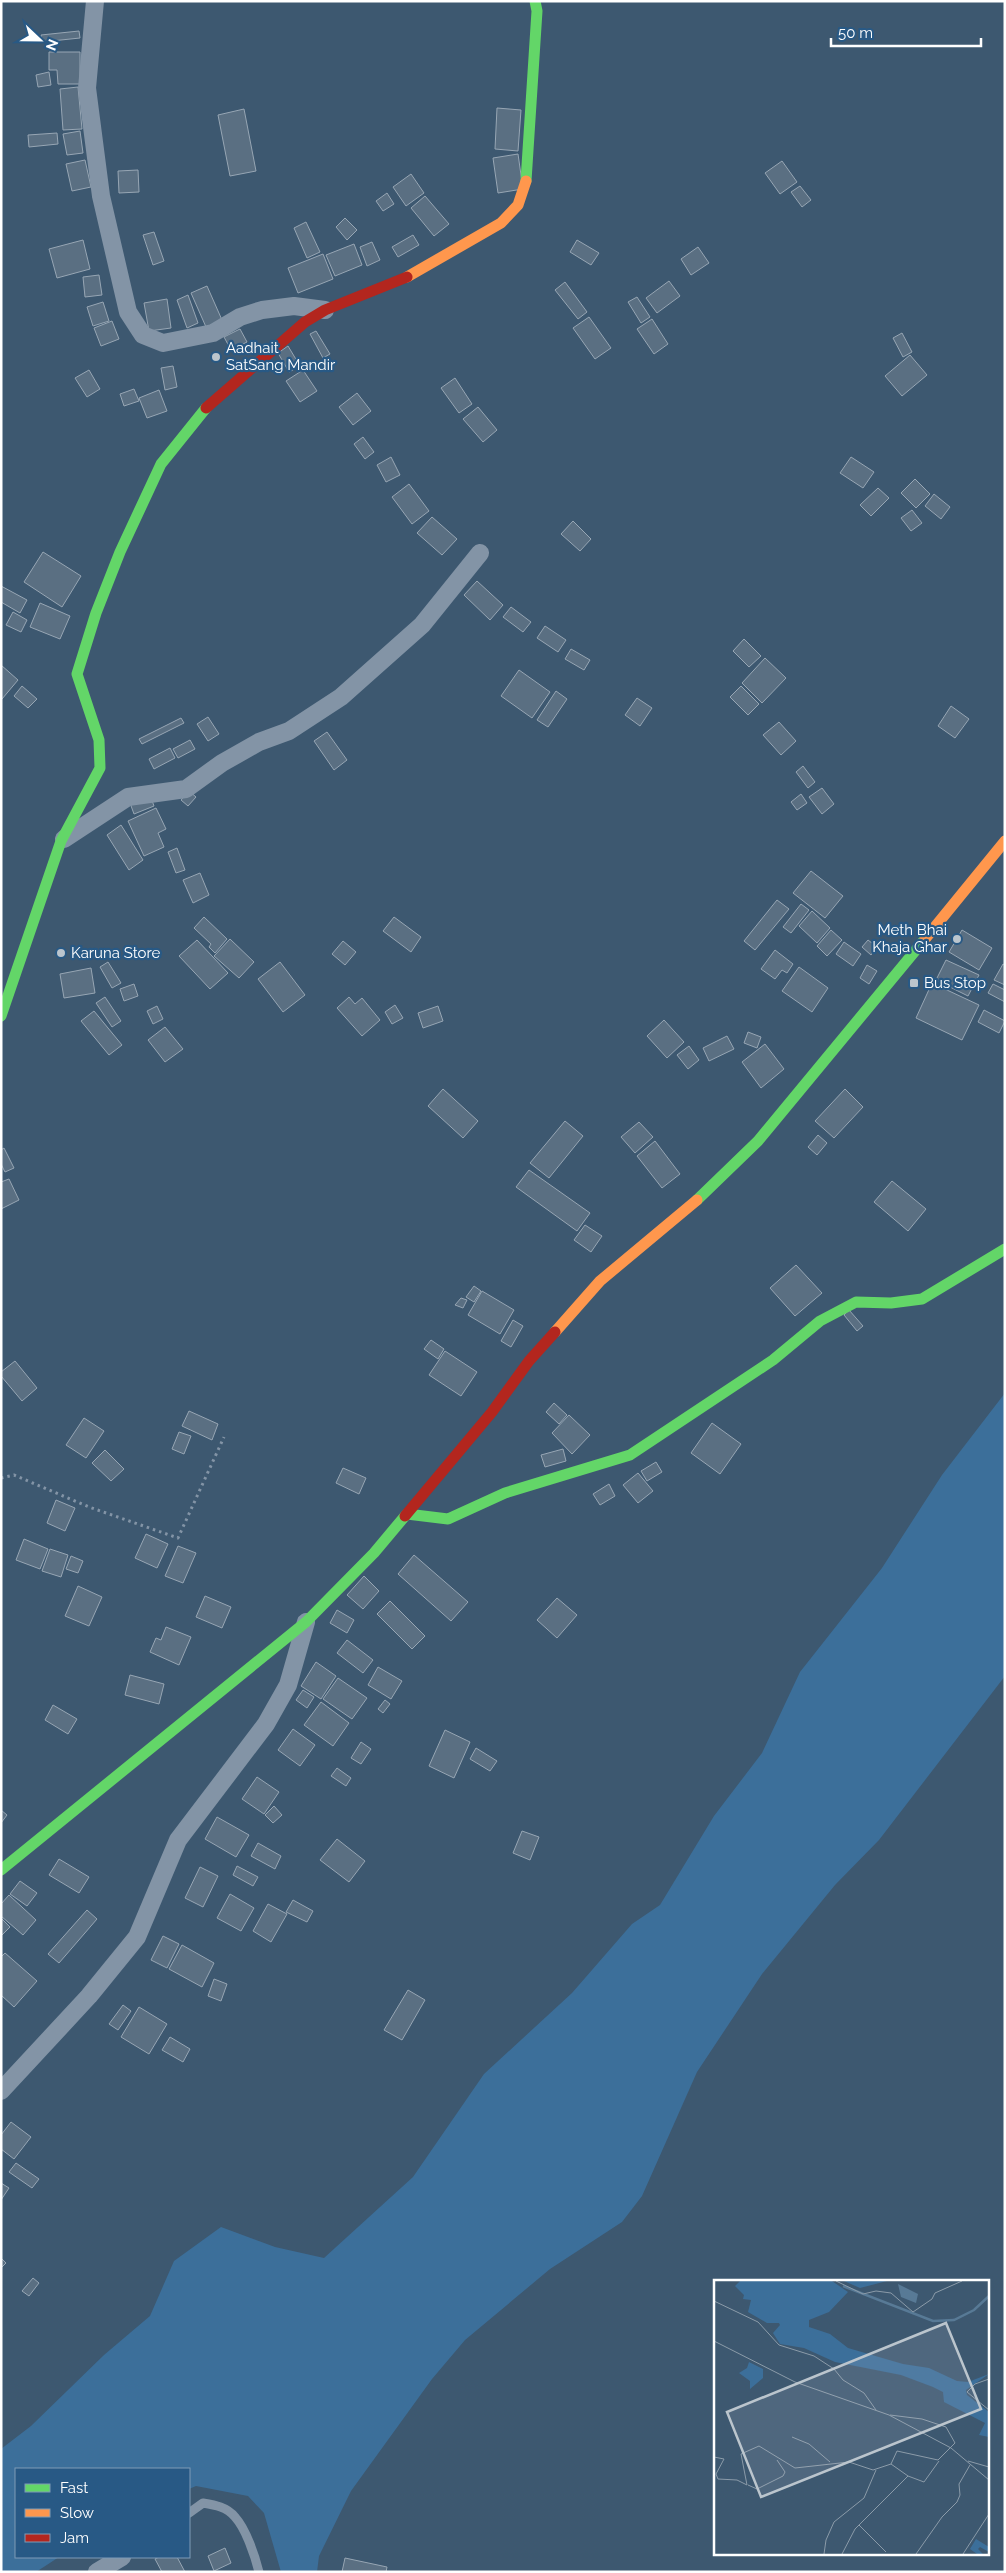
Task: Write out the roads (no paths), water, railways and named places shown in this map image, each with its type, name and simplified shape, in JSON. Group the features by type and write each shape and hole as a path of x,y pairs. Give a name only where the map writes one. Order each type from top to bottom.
{"street":[{"path":"95,1 88,88 101,196 128,312 143,335 163,343 214,333 240,317 262,310 294,306 325,310"},
{"path":"1,1016 37,905 62,841 100,768 98,740 77,674 96,613 140,506 161,464 210,402 305,322 325,310 418,272 501,223 518,205 526,184 537,11 535,1"},
{"path":"62,841 128,797 186,789 222,763 259,742 289,731 341,697 422,625 480,553"},
{"path":"1,1870 306,1622 374,1554 492,1412 528,1361 600,1281 701,1196 758,1141 1005,841"},
{"path":"407,1514 448,1519 506,1493 559,1475 630,1456 773,1360 820,1321 856,1302 891,1304 922,1299 1005,1249"},
{"path":"1,2091 89,1996 137,1937 178,1840 266,1724 288,1685 306,1622"},
{"path":"97,2572 120,2558"}],"lane":[{"path":"190,2512 203,2503 221,2506 235,2517 255,2556 259,2572"}],"place":[{"name":"Aadhait SatSang Mandir","path":"216,357"},
{"name":"Meth Bhai Khaja Ghar","path":"957,939"},
{"name":"Karuna Store","path":"61,953"},
{"name":"Bus Stop","path":"914,983"}]}
